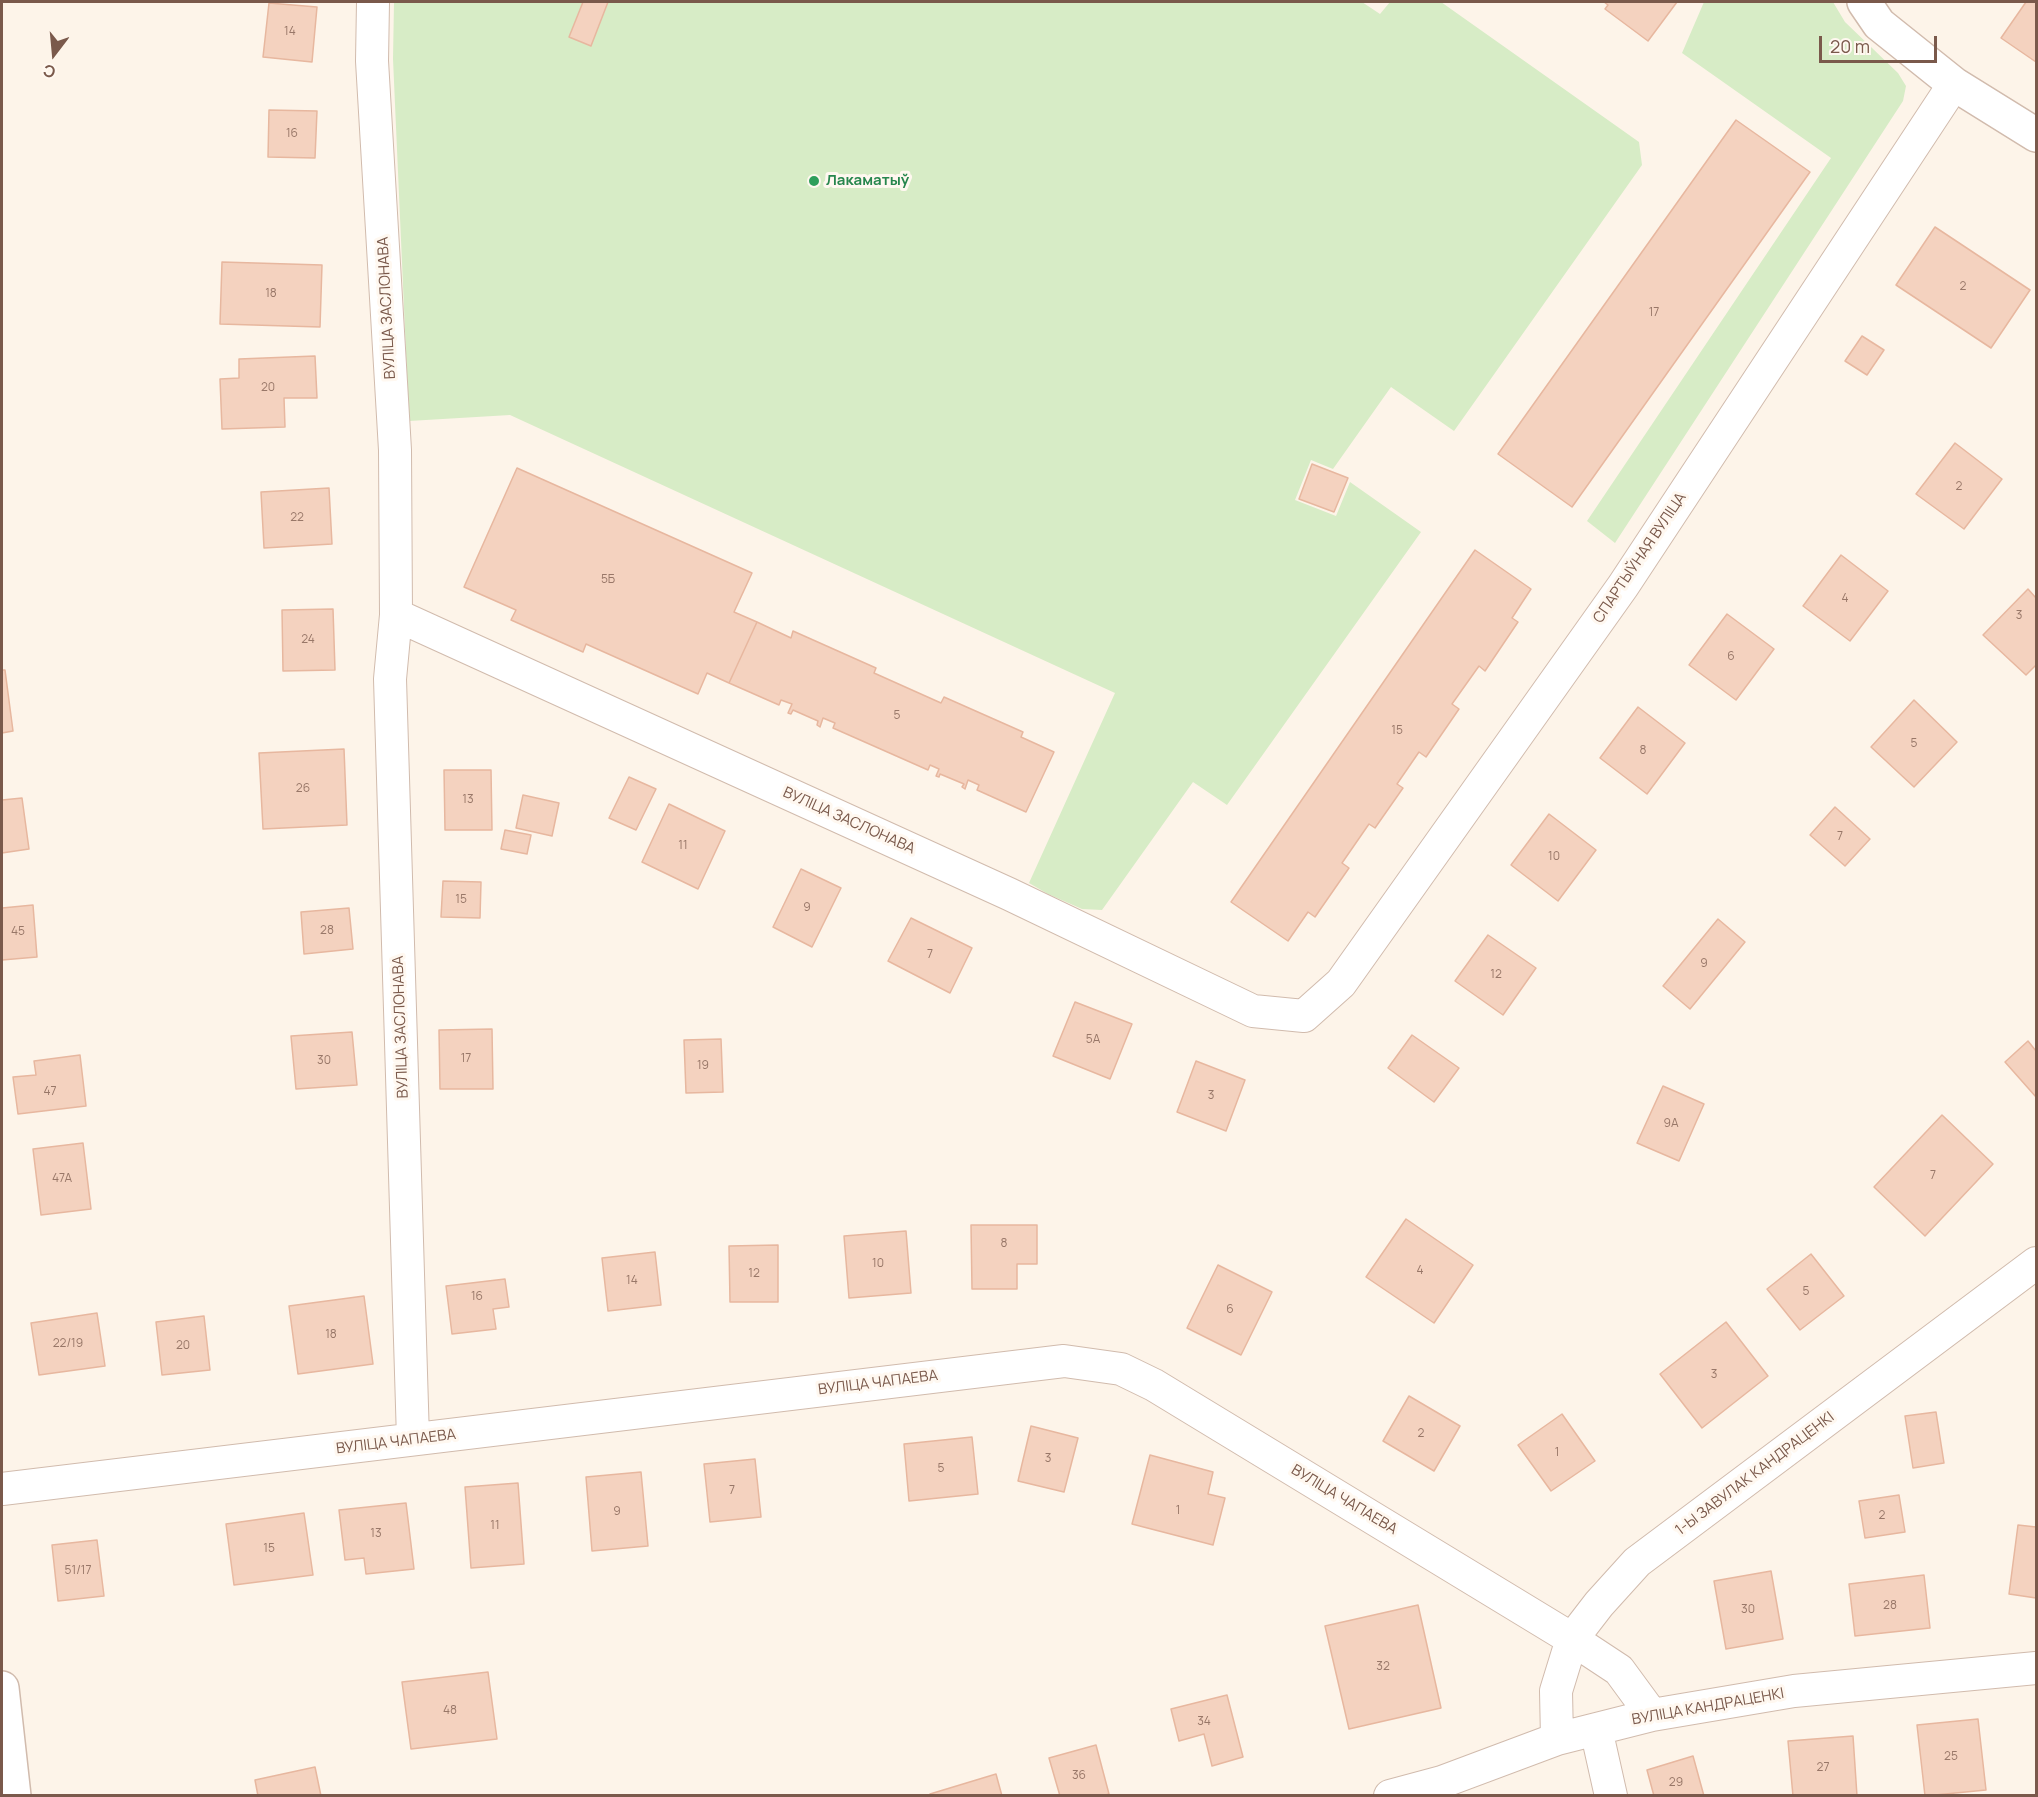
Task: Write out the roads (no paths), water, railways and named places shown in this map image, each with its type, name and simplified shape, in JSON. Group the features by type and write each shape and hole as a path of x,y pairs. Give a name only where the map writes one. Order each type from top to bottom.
{"street":[{"name":"ВУЛІЦА ЗАСЛОНАВА","path":"373,2 372,61 395,450 396,615 390,679 413,1440"},
{"path":"1864,2 1879,24 1954,84 2037,135"},
{"name":"СПАРТЫЎНАЯ ВУЛІЦА","path":"1304,1016 1341,983 1623,586 1954,84"},
{"name":"ВУЛІЦА ЗАСЛОНАВА","path":"396,615 1009,894 1253,1011 1304,1016"},
{"name":"1-Ы ЗАВУЛАК КАНДРАЦЕНКІ","path":"1557,1739 1556,1691 1572,1639 1599,1604 1637,1562 2037,1263"},
{"name":"ВУЛІЦА ЧАПАЕВА","path":"2,1489 1064,1360 1121,1369 1155,1385 1572,1639 1619,1670 1652,1715"},
{"name":"ВУЛІЦА КАНДРАЦЕНКІ","path":"1390,1796 1442,1782 1557,1739 1652,1715 1794,1691 2037,1668"},
{"path":"2,1688 14,1796"},
{"path":"1596,1729 1611,1796"}],"place":[{"name":"Лакаматыў","path":"814,181"}]}
